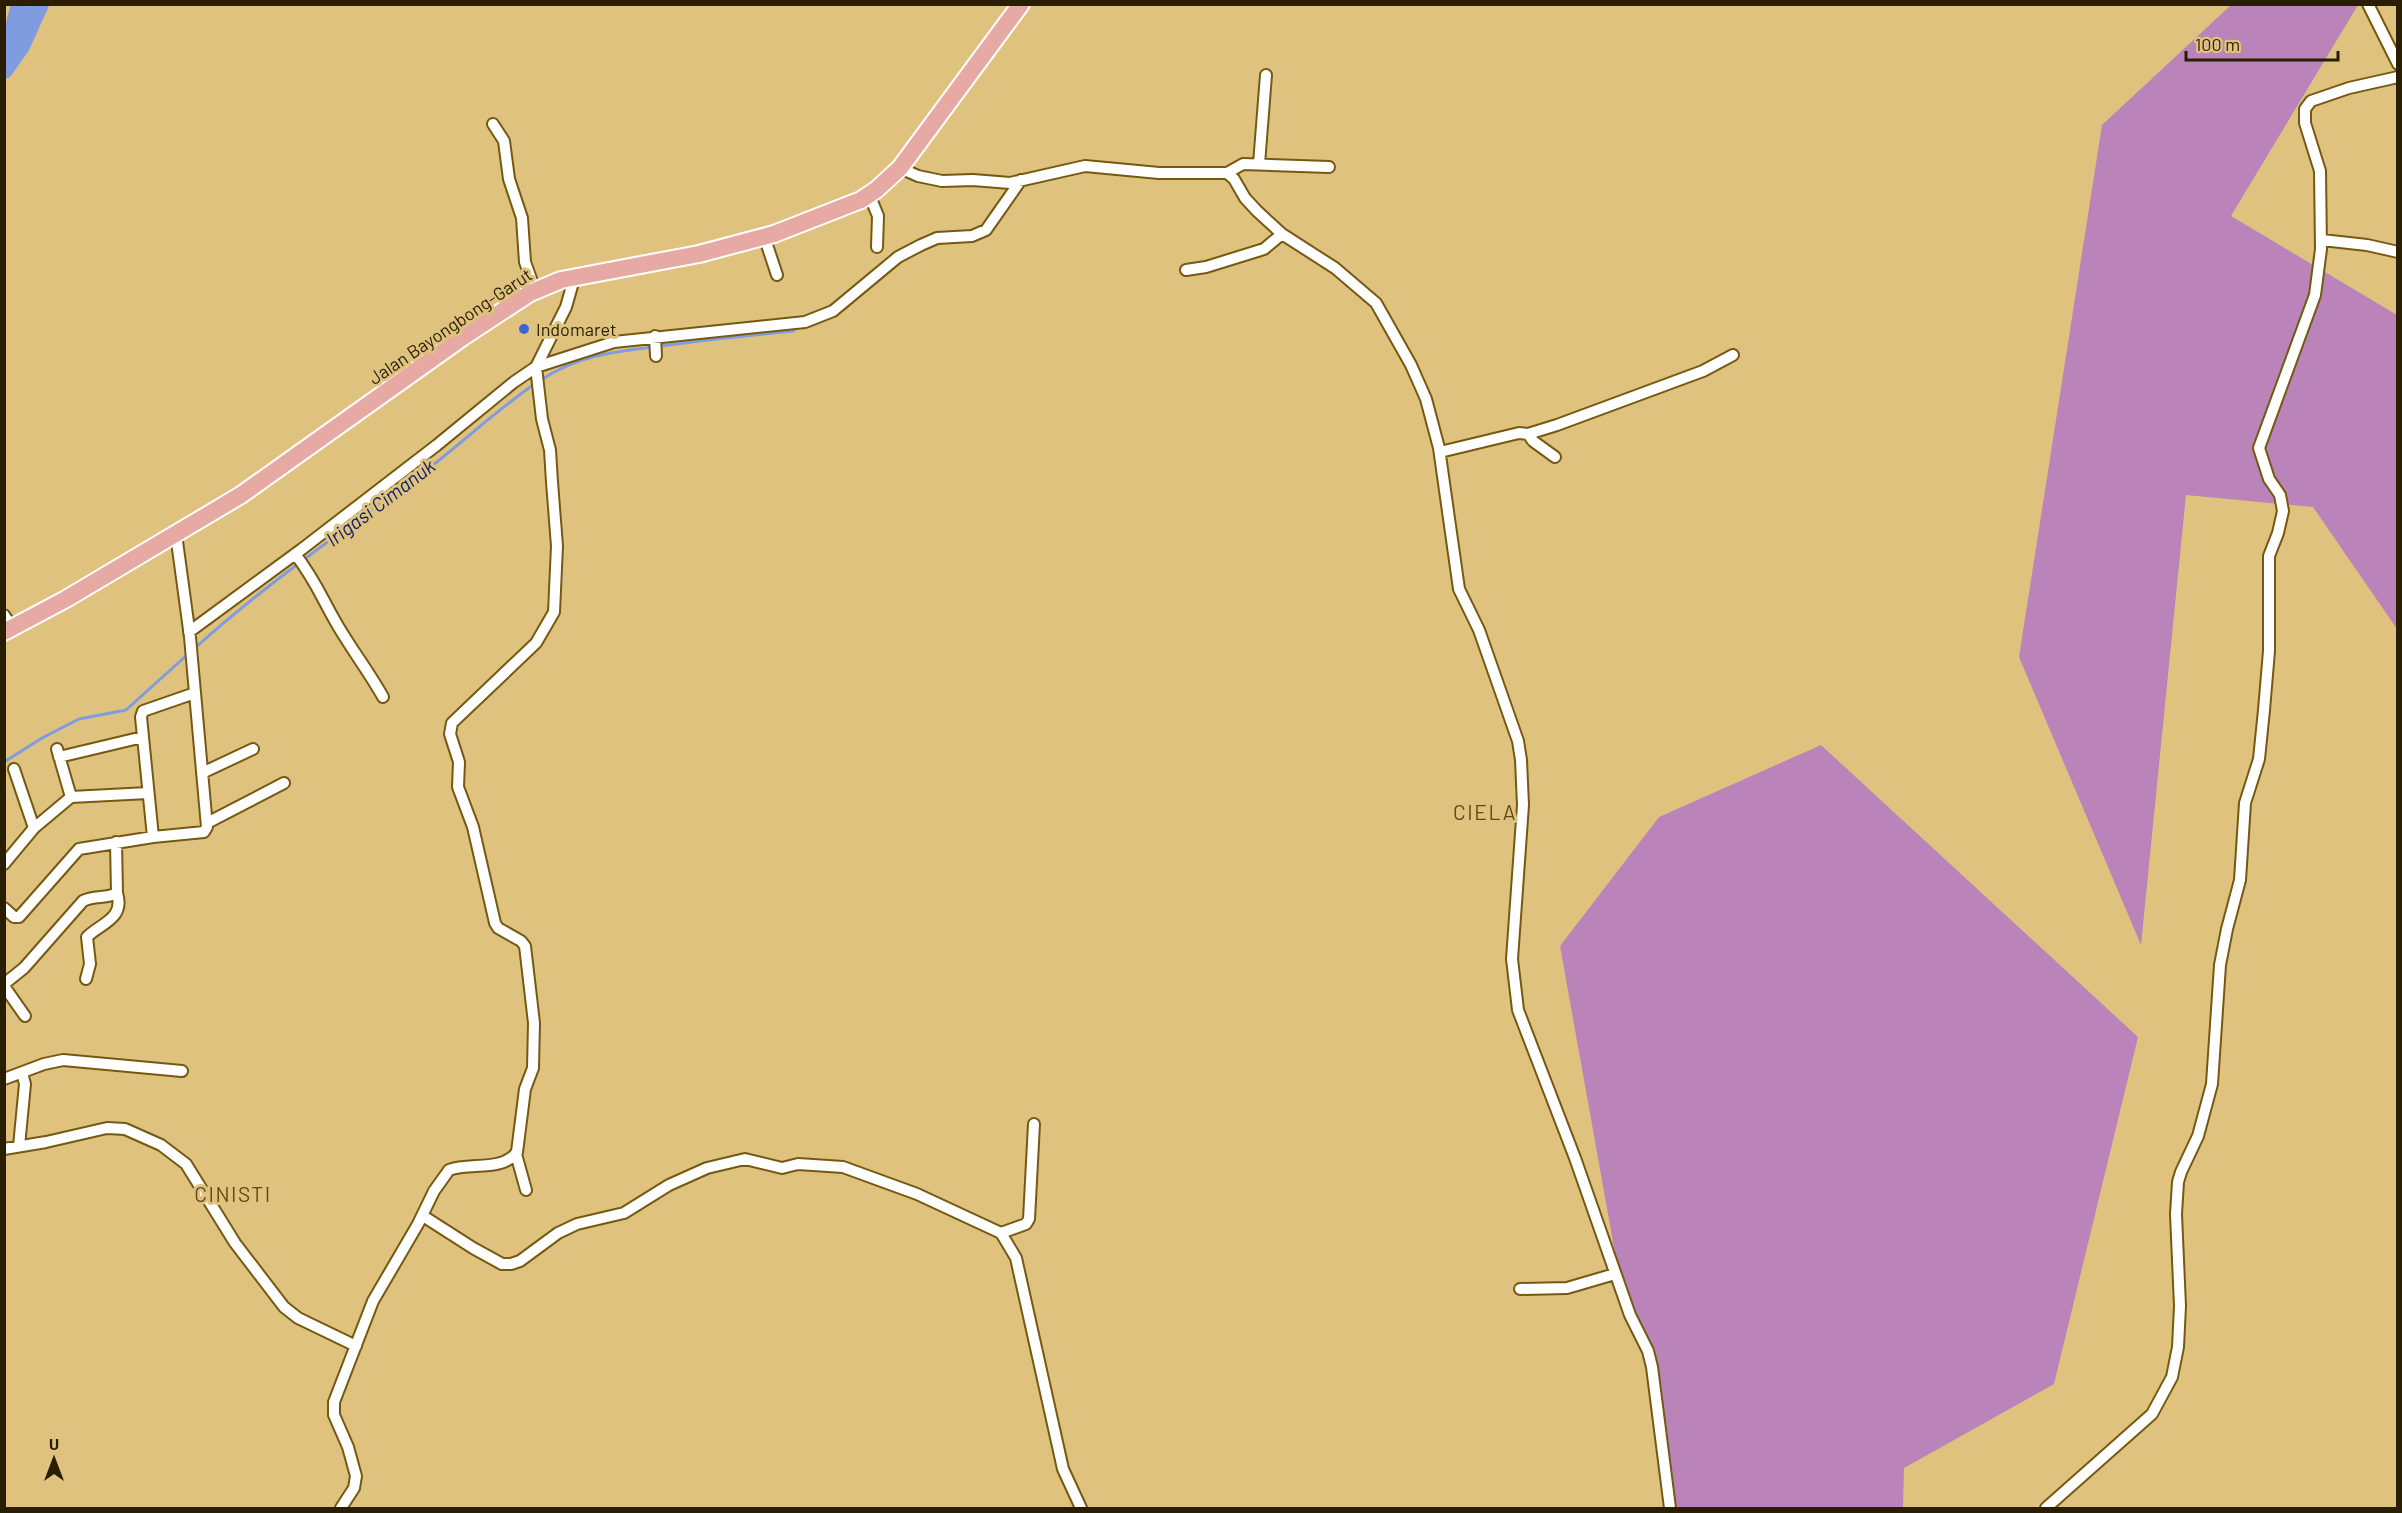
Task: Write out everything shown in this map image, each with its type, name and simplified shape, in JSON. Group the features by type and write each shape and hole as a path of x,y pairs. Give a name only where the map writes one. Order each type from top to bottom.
{"main road":[{"name":"Jalan Bayongbong-Garut","path":"7,625 66,599 241,495 462,338 535,290 552,282 699,254 764,236 844,208 869,194 900,168 1022,4"}],"street":[{"path":"2368,4 2397,64"},
{"path":"1259,164 1266,75"},
{"path":"2046,1509 2082,1474 2152,1414 2160,1402 2174,1366 2180,1328 2176,1214 2178,1182 2198,1136 2212,1084 2220,965 2240,880 2245,803 2259,759 2269,651 2269,556 2283,511 2280,495 2269,479 2259,448 2315,295 2322,240 2320,171 2305,123 2307,106 2311,101 2349,88 2397,77"},
{"path":"493,124 504,141 507,151 509,179 522,218 525,262 535,290"},
{"path":"900,168 918,176 942,181 973,180 992,183 1016,182 1085,166 1159,173 1227,173 1238,165 1259,164 1329,167"},
{"path":"1227,173 1234,179 1245,198 1282,234 1335,268 1376,303 1414,370 1426,399 1440,452 1459,589 1479,630 1518,741 1521,760 1522,805 1512,959 1518,1010 1575,1158 1630,1315 1648,1351 1670,1509"},
{"path":"190,634 298,558 514,382 536,369 614,342 655,346 805,322 816,318 833,311 898,257 921,245 938,238 972,236 986,230 1016,182"},
{"path":"869,194 878,214 877,247"},
{"path":"1186,270 1206,267 1264,249 1282,234"},
{"path":"764,236 777,275"},
{"path":"2322,240 2367,245 2397,252"},
{"path":"526,1190 516,1154 525,1089 531,1076 534,1058 534,1023 526,952 521,941 498,928 495,923 473,827 458,787 459,762 450,729 452,723 536,643 554,612 556,546 551,471 536,369 566,307 574,279"},
{"path":"1440,452 1507,434 1528,434 1557,425 1703,371 1733,355"},
{"path":"1528,434 1533,441 1555,457"},
{"path":"4,908 14,917 19,917 76,851 86,847 204,832 207,823 193,665 176,534"},
{"path":"298,558 317,584 341,632 369,671 383,697"},
{"path":"153,837 141,717 143,711 195,693"},
{"path":"71,797 58,753 143,737"},
{"path":"202,773 253,749"},
{"path":"14,769 34,828"},
{"path":"207,823 284,783"},
{"path":"4,864 34,828 71,797 148,793"},
{"path":"86,979 90,964 87,937 112,918 118,904 116,842"},
{"path":"25,1016 4,985 24,968 83,901 91,897 111,896 117,893"},
{"path":"4,1079 44,1064 63,1060 182,1071"},
{"path":"19,1146 25,1084 21,1073"},
{"path":"1001,1233 1026,1224 1029,1219 1034,1124"},
{"path":"4,1149 107,1128 124,1129 160,1145 186,1164 235,1243 284,1307 298,1318 356,1346"},
{"path":"341,1509 354,1488 356,1476 348,1447 334,1415 334,1402 373,1300 423,1216 434,1191 449,1170 497,1163 516,1154"},
{"path":"423,1216 502,1264 511,1264 520,1261 558,1233 577,1224 624,1213 669,1185 707,1168 745,1159 782,1168 798,1164 843,1167 917,1194 1001,1233 1016,1258 1063,1469 1081,1509"},
{"path":"1520,1289 1567,1288 1615,1274"}],"shaded area":[{"path":"2231,5 2358,5 2231,216 2397,315 2397,629 2313,507 2186,495 2141,945 2019,657 2102,125"},
{"path":"1821,745 2138,1037 2054,1384 1904,1468 1903,1508 1669,1508 1648,1351 1615,1253 1560,946 1659,817"}],"waterway":[{"path":"4,49 10,43 20,4"},
{"path":"4,70 21,46 40,4"},
{"name":"Irigasi Cimanuk","path":"541,380 571,364 602,355 635,349 794,331"},
{"name":"Irigasi Cimanuk","path":"195,648 280,578 428,469 536,383"},
{"name":"Irigasi Cimanuk","path":"4,762 42,738 79,719 126,710 188,654"}],"place":[{"name":"Indomaret","path":"524,329"}],"district":[{"name":"CIELA","path":"1485,811"},
{"name":"CINISTI","path":"233,1193"}]}
